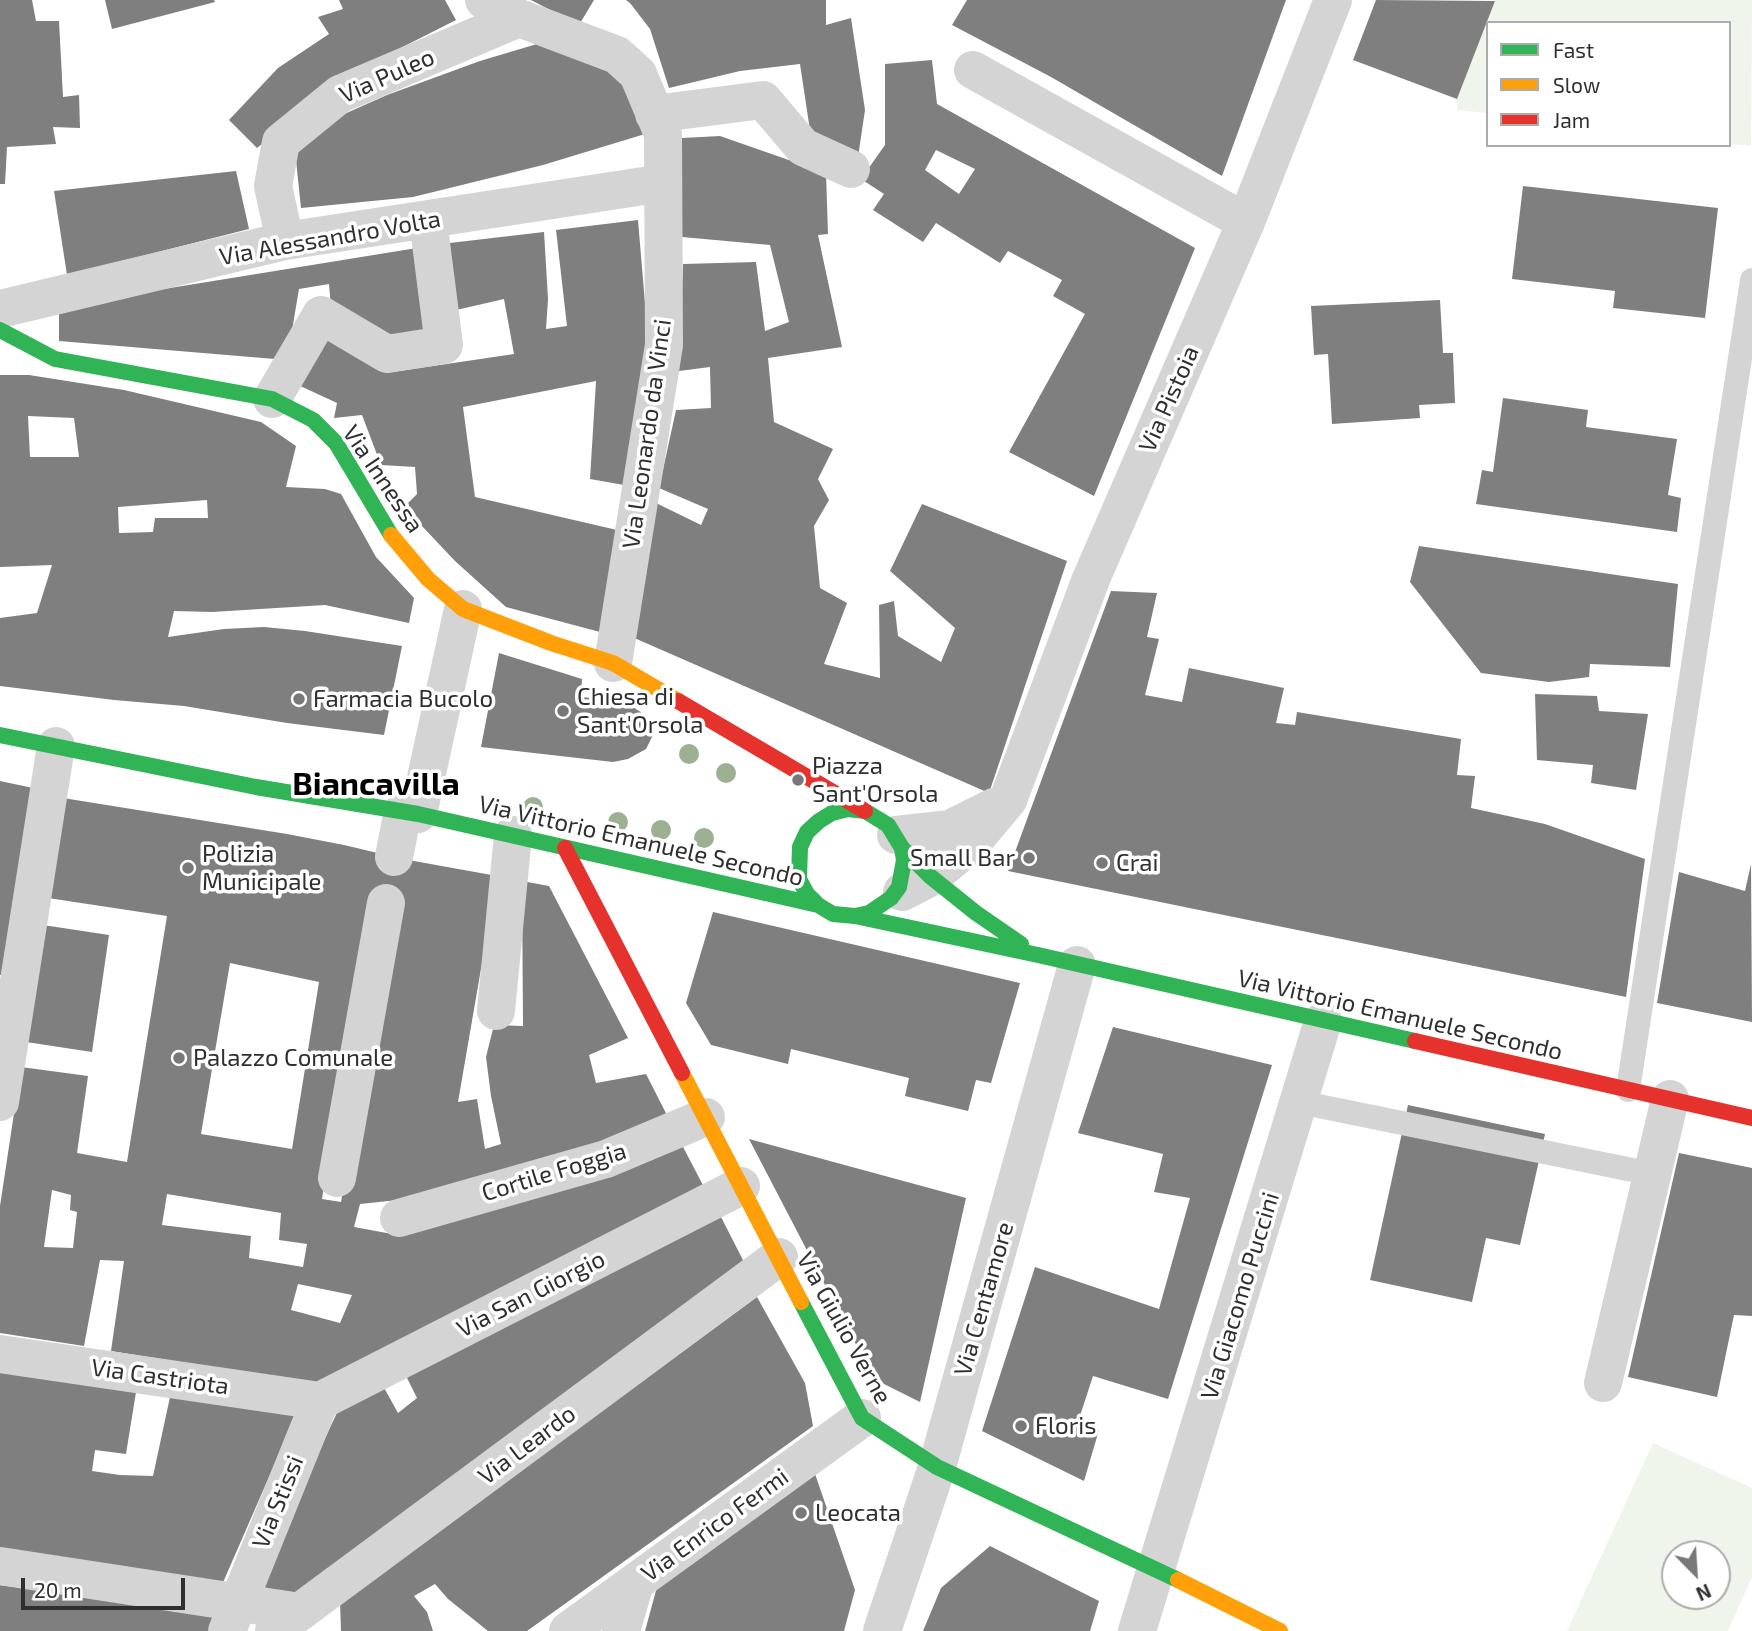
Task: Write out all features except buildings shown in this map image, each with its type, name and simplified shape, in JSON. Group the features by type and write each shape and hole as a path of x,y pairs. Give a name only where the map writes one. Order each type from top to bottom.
{"street":[{"name":"Via Leonardo da Vinci","path":"484,0 519,18 617,55 638,74 663,134 664,345 607,651"},
{"name":"Via Pistoia","path":"1009,800 1091,579 1246,222 1333,0"},
{"name":"Via Puleo","path":"285,242 273,186 281,142 340,94 519,18"},
{"path":"973,70 1246,222"},
{"path":"654,114 763,100 803,147 851,169"},
{"name":"Via Alessandro Volta","path":"0,309 285,242 663,183"},
{"path":"272,399 321,315 387,354 444,345 428,219"},
{"name":"Via Innessa","path":"0,330 55,359 272,399 313,421 336,443 392,537 428,579 463,609 607,651 865,811"},
{"path":"394,857 410,813 463,609"},
{"name":"Via Vittorio Emanuele Secondo","path":"0,735 256,787 410,813 818,905"},
{"path":"0,1102 4,1054 56,746"},
{"path":"899,841 950,829 1009,800"},
{"path":"1009,800 971,844 931,877 869,913 855,916 833,914 807,894 799,879 800,847 807,832 832,813 848,809 865,811 888,825 931,877 976,914 1038,955"},
{"path":"496,1011 513,835"},
{"path":"891,898 899,887 903,874 904,860 899,841"},
{"name":"Via Giulio Verne","path":"565,848 862,1418 937,1468 1157,1570 1280,1631"},
{"path":"337,1178 386,903"},
{"name":"Via Vittorio Emanuele Secondo","path":"855,916 1038,955 1752,1118"},
{"name":"Via Centamore","path":"882,1631 937,1468 1077,965"},
{"name":"Via Giacomo Puccini","path":"1137,1631 1323,1021"},
{"path":"1603,1383 1670,1099"},
{"name":"Cortile Foggia","path":"399,1218 607,1159 706,1118"},
{"name":"Via San Giorgio","path":"320,1401 741,1186"},
{"name":"Via Leardo","path":"305,1618 779,1257"},
{"name":"Via Castriota","path":"0,1354 320,1401"},
{"name":"Via Stissi","path":"232,1617 320,1401"},
{"name":"Via Enrico Fermi","path":"568,1631 862,1418"},
{"path":"0,1566 232,1617 305,1618"},
{"path":"621,1631 635,1583"}],"lane":[{"path":"1628,1090 1752,280"},
{"path":"1299,1102 1652,1174"}],"shaded area":[{"path":"1493,0 1752,0 1751,146 1731,144 1731,21 1487,21 1495,1"},
{"path":"1486,24 1486,113 1457,110 1457,99"},
{"path":"1653,1443 1752,1488 1752,1577 1728,1631 1567,1631"}],"traffic: fast":[{"path":"0,330 55,359 272,399 313,420 336,443 391,535"},
{"path":"0,735 256,787 418,814 818,905"},
{"path":"855,916 869,913 891,898 899,887 904,860 902,848 888,825 865,811 848,809 832,813 819,821 807,832 800,847 799,879 807,894 833,914 855,916 1038,955 1415,1041"},
{"path":"902,848 931,877 1021,944"},
{"path":"801,1302 862,1418 937,1467 1178,1580"}],"traffic: slow":[{"path":"391,535 428,579 463,609 551,643 613,663 678,701"},
{"path":"682,1073 801,1302"},
{"path":"1178,1580 1280,1631"}],"traffic: jam":[{"path":"678,701 865,811"},
{"path":"565,848 682,1073"},
{"path":"1415,1041 1752,1118"}],"place":[{"name":"Farmacia Bucolo","path":"299,699"},
{"name":"Chiesa di Sant'Orsola","path":"563,711"},
{"name":"Piazza Sant'Orsola","path":"798,780"},
{"name":"Small Bar","path":"1029,858"},
{"name":"Crai","path":"1102,863"},
{"name":"Polizia Municipale","path":"188,868"},
{"name":"Palazzo Comunale","path":"179,1058"},
{"name":"Floris","path":"1021,1426"},
{"name":"Leocata","path":"801,1513"}],"district":[{"name":"Biancavilla","path":"376,784"}]}
